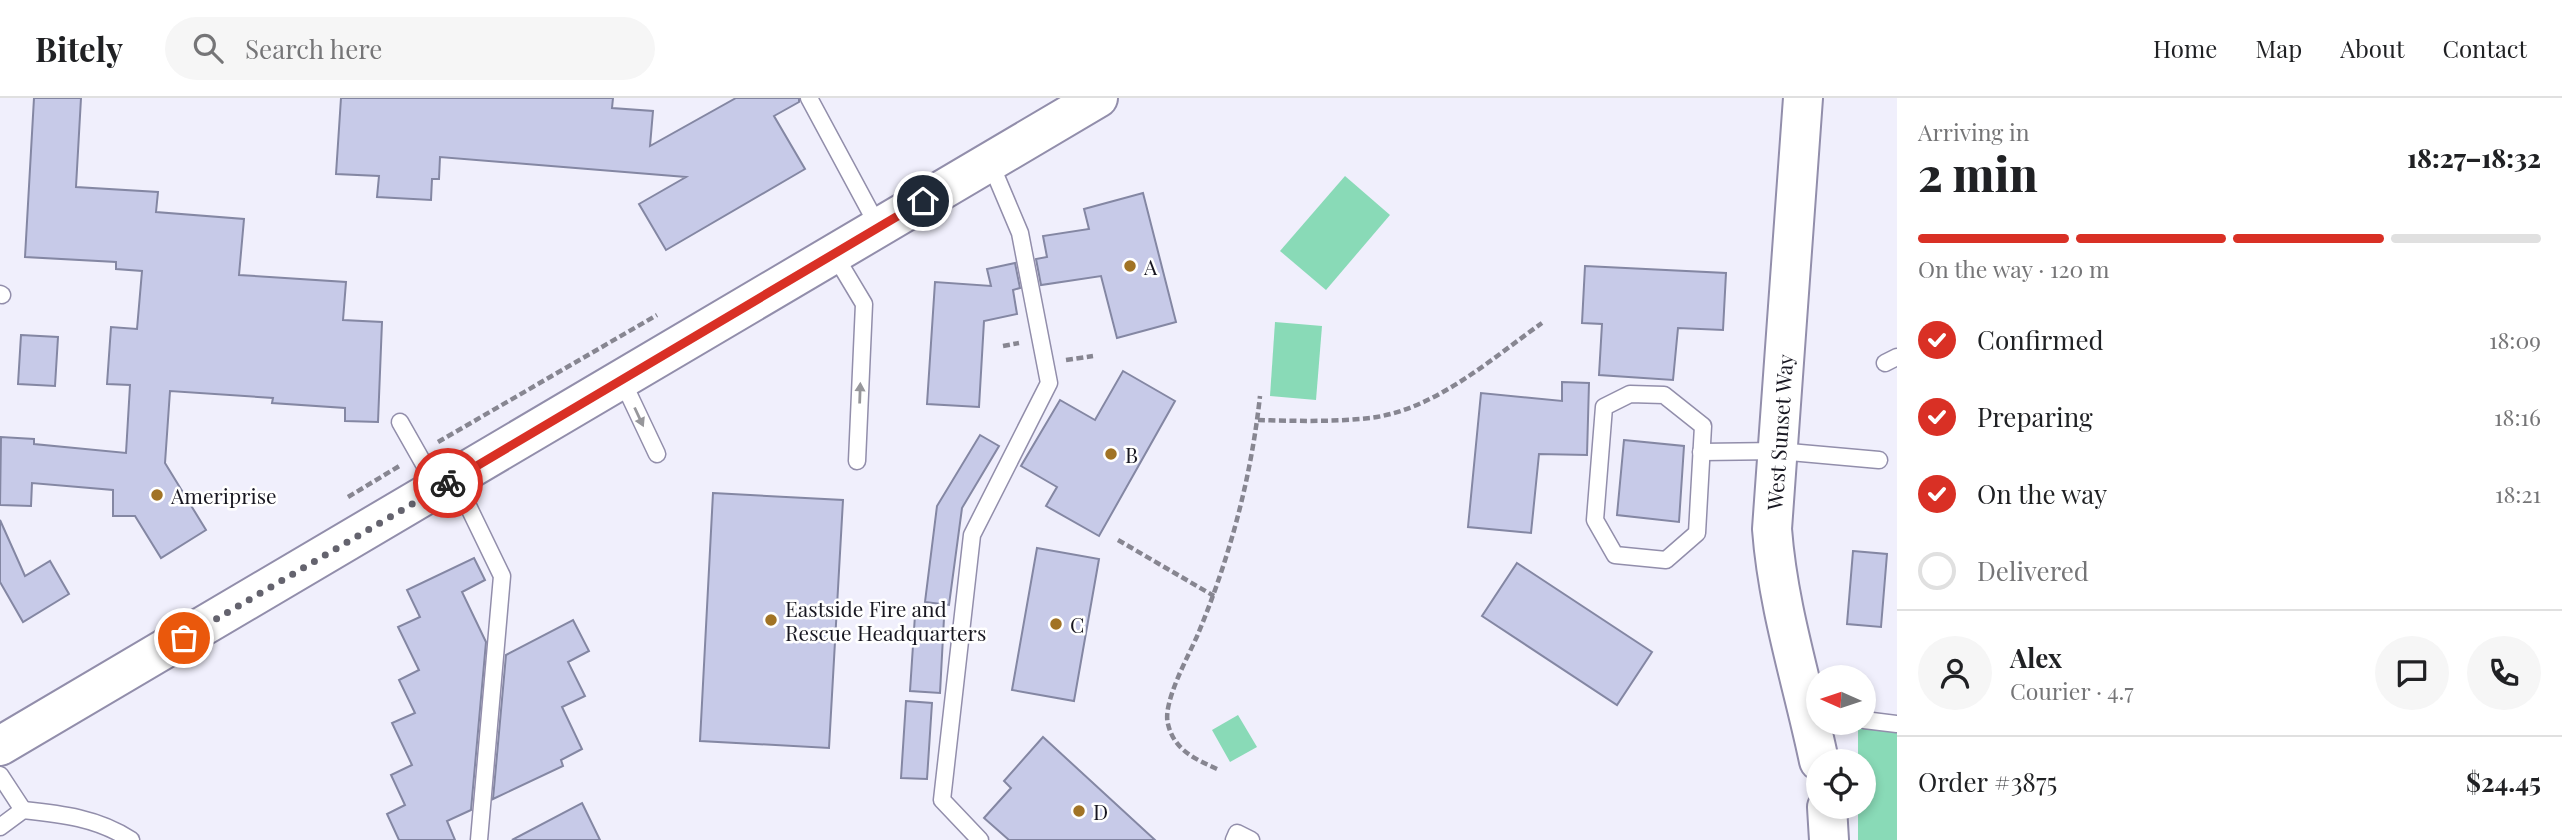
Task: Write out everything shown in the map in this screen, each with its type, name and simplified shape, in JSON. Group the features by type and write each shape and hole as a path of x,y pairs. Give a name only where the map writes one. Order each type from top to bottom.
{"street":[{"name":"West Sunset Way","path":"1802,98 1772,529 1775,574 1806,690"},
{"path":"0,746 1095,99"},
{"path":"1828,819 1829,840"}],"lane":[{"path":"809,98 879,228"},
{"path":"980,840 942,800 972,534 1049,383 1020,233 990,162"},
{"path":"834,254 864,304 858,461"},
{"path":"622,380 657,454"},
{"path":"1630,394 1664,396 1703,426 1701,452 1697,533 1666,559 1615,555 1595,520 1604,407 1630,394"},
{"path":"400,422 446,484 502,576 479,840"},
{"path":"1701,452 1778,451 1879,460"},
{"path":"1876,721 1897,724"},
{"path":"0,775 23,810"},
{"path":"0,827 23,810 69,814 103,825 131,840"},
{"path":"1234,840 1237,833 1251,840"}],"path":[{"path":"1258,420 1372,418 1420,403 1463,379 1542,323"},
{"path":"1217,769 1195,759 1175,744 1167,722 1170,701 1214,596 1240,512 1258,420 1260,396"},
{"path":"1118,540 1214,596"}],"green space":[{"path":"1345,176 1390,215 1326,290 1280,251"},
{"path":"1275,322 1322,326 1316,400 1270,396"},
{"path":"1238,715 1257,747 1230,762 1212,730"},
{"path":"1876,723 1897,724 1897,840 1858,840 1858,819 1876,819 1876,749 1858,749 1858,735 1876,735"}],"building":[{"path":"34,98 81,98 76,187 158,192 156,212 244,219 239,275 346,282 343,320 382,322 378,422 345,421 345,408 272,403 273,398 170,391 165,463 206,530 161,558 135,516 113,516 113,490 32,483 31,506 0,505 1,437 34,439 34,444 126,453 130,385 107,384 111,327 137,329 142,271 116,269 116,262 25,257"},
{"path":"341,98 613,98 612,108 653,111 650,146 736,98 799,98 799,102 774,116 805,169 666,250 639,204 686,177 440,157 439,179 432,179 431,200 377,197 379,176 336,174"},
{"name":"A","path":"1143,193 1176,322 1117,338 1101,276 1041,285 1036,259 1047,257 1043,236 1089,229 1084,209"},
{"path":"1015,263 1020,288 1013,290 1017,314 984,321 979,407 927,404 935,282 991,286 987,269"},
{"path":"1585,266 1726,273 1723,330 1678,328 1673,380 1599,375 1602,324 1582,323"},
{"path":"21,335 58,337 55,386 18,384"},
{"name":"B","path":"1123,371 1175,401 1099,536 1046,506 1057,487 1021,466 1060,400 1095,420"},
{"path":"1562,382 1589,383 1587,455 1539,454 1531,533 1468,527 1481,393 1562,401"},
{"path":"980,435 999,446 962,508 949,605 925,602 937,506"},
{"path":"1624,440 1684,446 1679,522 1617,515"},
{"name":"Eastside Fire and Rescue Headquarters","path":"713,493 843,500 829,748 700,741"},
{"path":"0,520 25,576 50,561 69,594 23,622 0,582"},
{"name":"C","path":"1037,548 1099,559 1074,701 1012,690"},
{"path":"1853,551 1887,554 1881,627 1847,624"},
{"path":"474,558 485,580 462,592 486,642 471,810 447,821 455,840 399,840 387,814 405,805 391,775 412,765 392,723 415,713 399,680 419,670 398,627 420,617 407,590"},
{"path":"1517,563 1652,652 1617,705 1482,616"},
{"path":"915,615 944,618 940,693 910,691"},
{"path":"573,620 589,651 568,662 585,696 562,707 582,749 561,760 563,766 493,799 506,655"},
{"path":"906,701 932,703 927,779 901,778"},
{"name":"D","path":"1043,737 1155,840 1009,840 984,818 1011,788 1004,781"},
{"path":"582,803 600,840 512,840"}],"way so far":[{"path":"184,638 448,483"}],"place":[{"name":"A","path":"1130,266"},
{"name":"B","path":"1111,454"},
{"name":"Ameriprise","path":"157,495"},
{"name":"Eastside Fire and Rescue Headquarters","path":"771,620"},
{"name":"C","path":"1056,624"},
{"name":"D","path":"1079,811"}],"route":[{"path":"448,483 923,201"}]}
